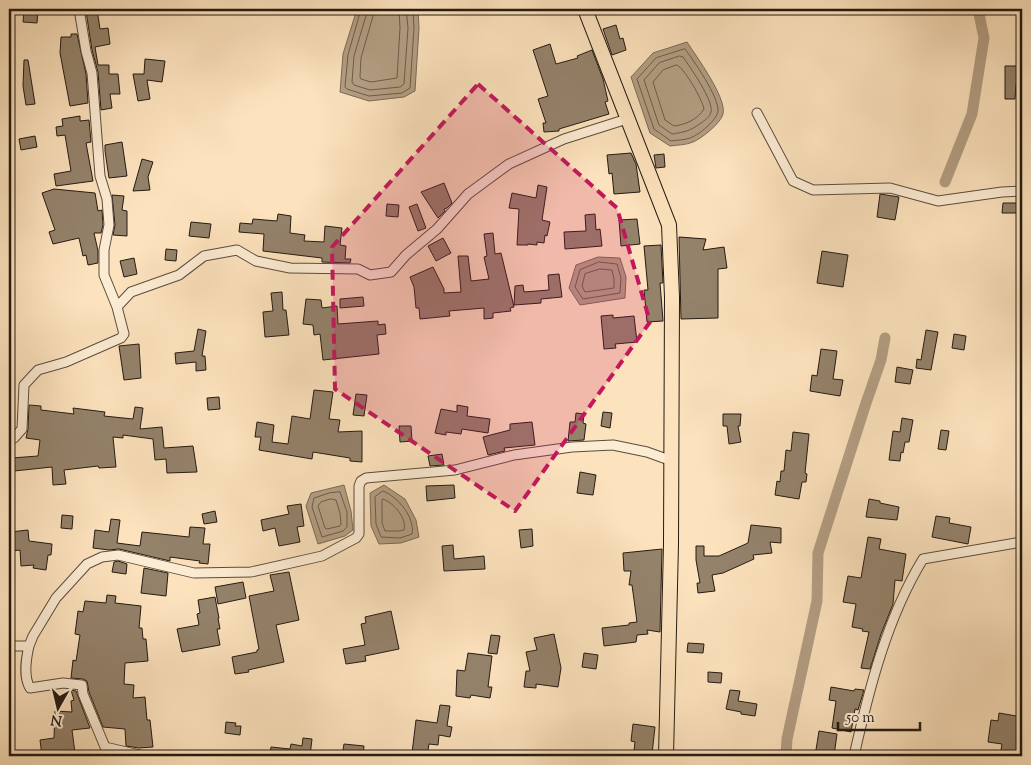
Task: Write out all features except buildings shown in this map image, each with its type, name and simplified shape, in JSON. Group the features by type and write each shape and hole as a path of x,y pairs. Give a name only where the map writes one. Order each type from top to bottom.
{"main road":[{"path":"585,9 669,224 672,297 672,461 666,756"}],"street":[{"path":"9,440 14,438 22,429 24,385 38,370 66,362 121,338 124,334 117,307 104,275 104,250 109,225 107,199 100,176 92,73 84,42 79,9"},
{"path":"757,113 793,181 813,190 890,188 938,200 1022,191"},
{"path":"117,307 131,292 179,275 204,256 237,250 256,261 290,268 358,269 370,275 391,272 406,255 437,229 468,194 509,164 564,139 627,119"},
{"path":"144,756 105,747 83,694 82,685 63,683 30,688 27,682 26,658 33,636 56,598 87,564 102,557 118,555 194,572 251,572 322,556 356,538 359,534 358,486 366,478 455,470 514,455 572,447 613,445 647,452 672,461"},
{"path":"854,756 884,646 909,581 923,559 1022,542"},
{"path":"9,646 29,646"}],"highlighted area":[{"path":"478,84 617,208 650,322 515,511 335,389 332,247"}],"water":[{"path":"357,9 418,9 419,28 415,91 404,97 369,101 340,92 343,54"},
{"path":"687,42 716,88 723,107 723,114 715,126 697,140 687,144 670,146 650,133 631,77 653,53"},
{"path":"598,257 620,258 626,277 625,298 580,305 569,288 576,265"},
{"path":"344,485 351,511 353,530 345,536 318,544 306,506 311,493"},
{"path":"384,485 405,499 416,520 419,537 401,543 379,544 371,526 370,493"}],"waterway":[{"path":"945,182 972,114 984,38 978,9"},
{"path":"786,756 787,739 817,601 818,553 881,360 885,338"}]}
